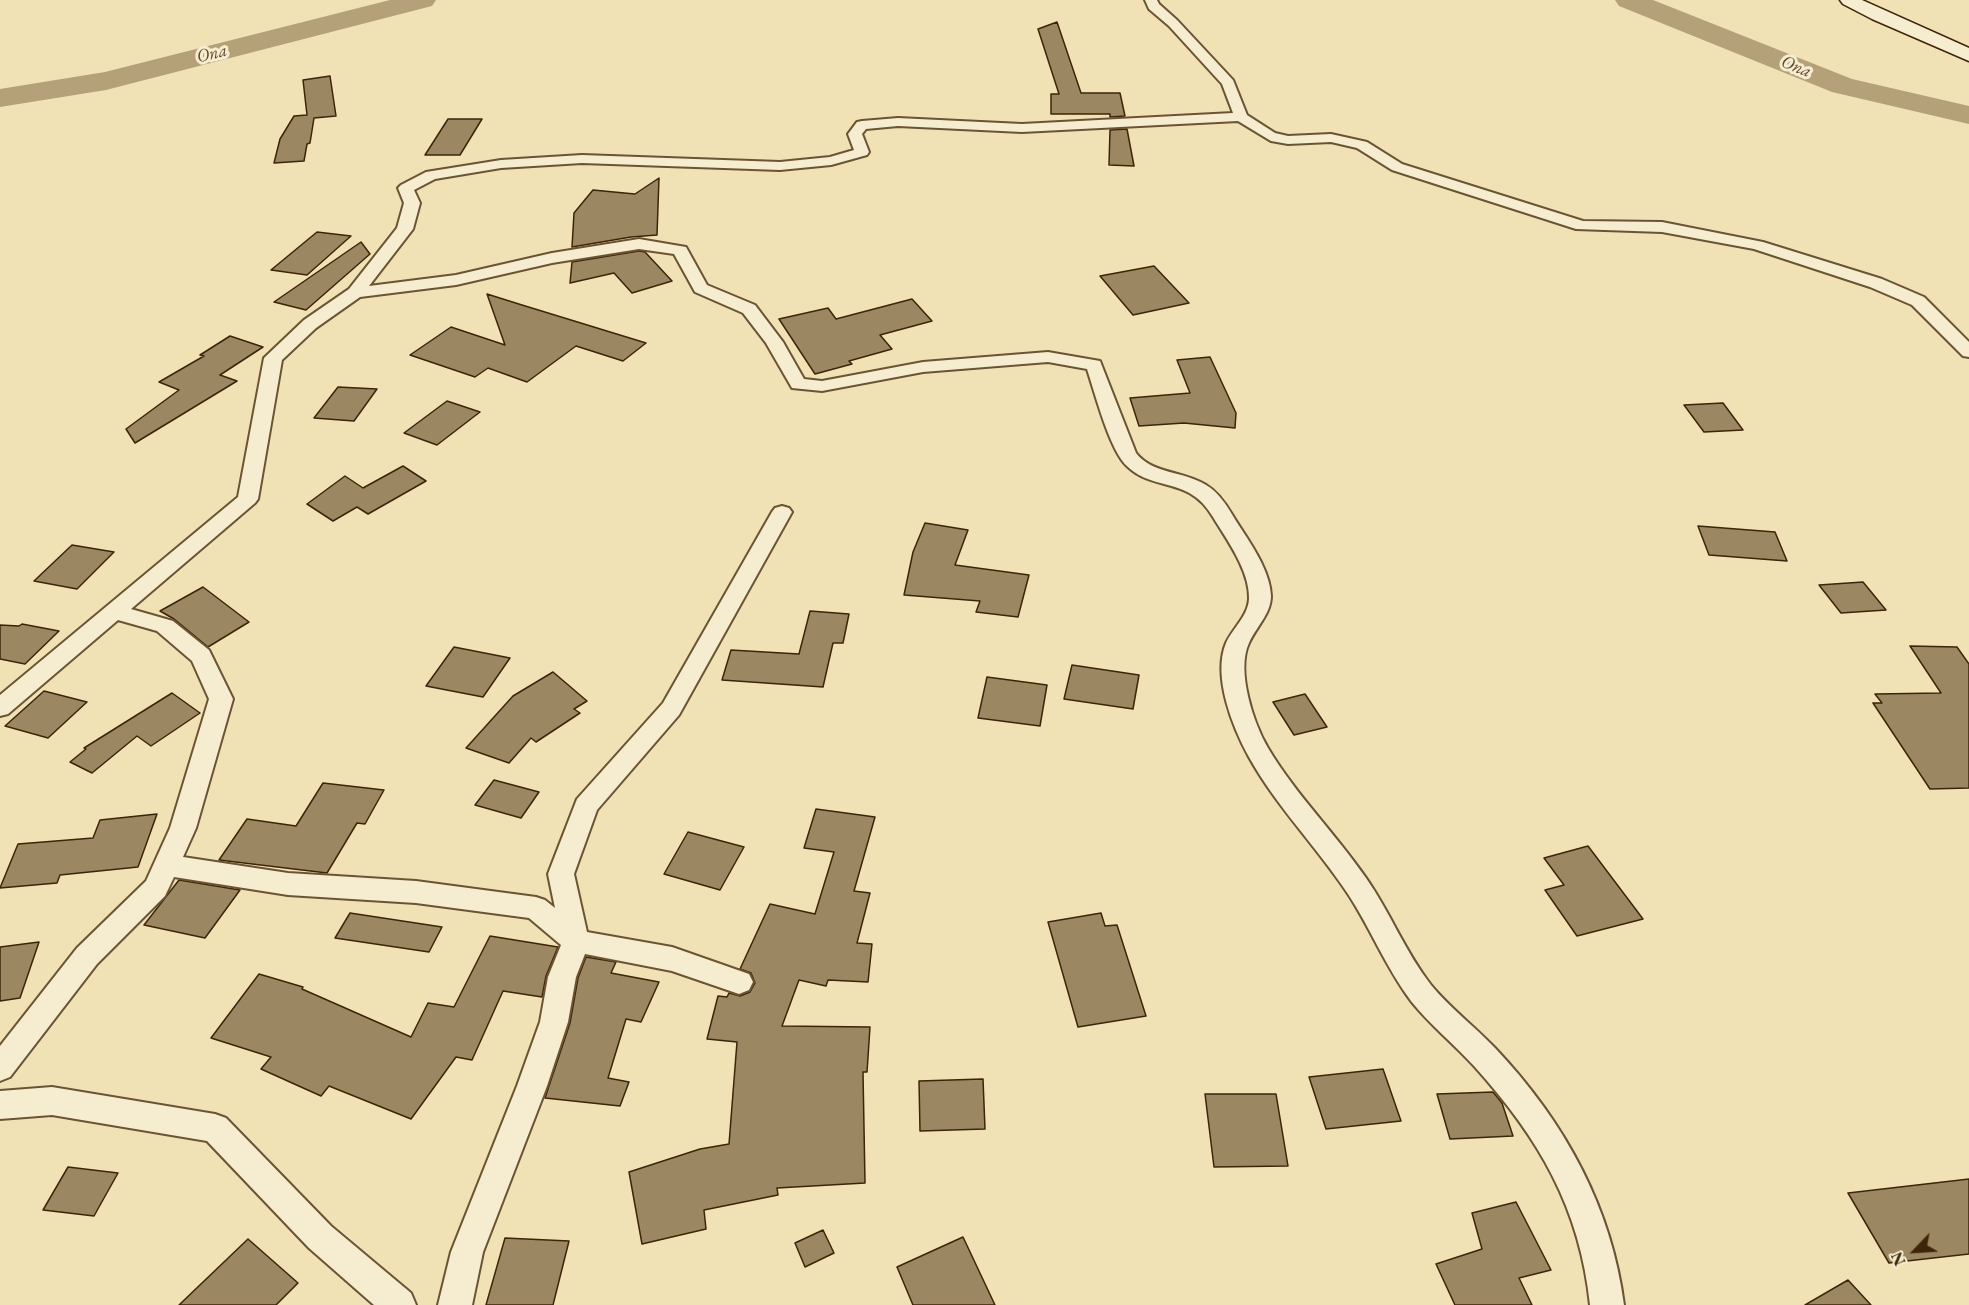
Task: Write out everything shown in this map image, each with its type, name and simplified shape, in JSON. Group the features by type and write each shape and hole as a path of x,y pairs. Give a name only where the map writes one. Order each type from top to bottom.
{"street":[{"path":"1151,0 1154,6 1173,23 1228,83 1241,117 1271,137 1288,140 1331,138 1362,145 1397,167 1582,226 1662,227 1757,245 1876,284 1918,301 1969,352"},
{"path":"1849,0 1969,55"},
{"path":"0,708 248,499 273,358 310,324 355,293 405,229 412,203 406,188 430,175 501,164 582,159 780,166 831,161 862,152 855,134 862,125 898,122 1022,128 1241,117"},
{"path":"355,293 456,280 552,258 639,244 680,250 701,288 749,309 774,342 798,384 822,386 923,367 1048,357 1094,365 1124,452 1132,463 1145,471 1196,487 1208,496 1220,510 1254,571 1258,579 1259,608 1235,648 1233,671 1248,733 1269,768 1373,909 1413,982 1437,1013 1482,1054 1530,1111 1566,1167 1601,1254 1606,1279 1607,1305"},
{"path":"455,1305 467,1252 532,1086 554,1022 562,977 576,941 561,874 586,806 671,709 782,512"},
{"path":"0,1068 87,956 156,888 183,828 221,699 201,657 165,626 114,612"},
{"path":"165,865 288,884 416,892 537,908 576,941 672,959 739,982"},
{"path":"0,1105 52,1101 214,1128 320,1237 399,1305"}],"building":[{"path":"1057,22 1081,93 1120,93 1125,116 1051,114 1051,94 1059,94 1038,29"},
{"path":"330,76 336,116 314,118 304,161 274,163 280,139 294,116 307,115 303,80"},
{"path":"448,119 482,119 460,155 425,155"},
{"path":"1127,129 1134,166 1109,165 1110,130"},
{"path":"659,178 657,235 572,247 574,213 593,190 635,194"},
{"path":"317,232 351,236 307,275 271,270"},
{"path":"361,242 370,254 306,310 274,302"},
{"path":"639,251 645,252 672,281 632,293 614,273 570,283 572,262"},
{"path":"1154,266 1189,303 1133,315 1100,276"},
{"path":"487,294 646,343 623,361 576,346 527,382 488,368 475,377 410,355 451,327 505,345"},
{"path":"912,299 932,321 880,335 892,349 849,361 852,364 815,374 779,319 828,308 836,319"},
{"path":"230,336 263,347 220,375 237,381 135,443 126,429 179,390 159,382 204,356 200,355"},
{"path":"1210,357 1236,413 1235,428 1184,423 1139,426 1130,398 1190,393 1177,360"},
{"path":"338,387 377,389 354,421 314,418"},
{"path":"447,401 480,412 437,445 404,433"},
{"path":"1723,403 1743,430 1704,432 1684,405"},
{"path":"403,466 426,481 368,514 357,507 333,521 307,504 345,476 363,488"},
{"path":"925,523 968,530 955,565 1029,575 1018,617 976,612 980,601 904,595 913,552"},
{"path":"1698,526 1775,532 1787,561 1709,555"},
{"path":"72,545 114,552 77,589 34,581"},
{"path":"1863,582 1886,610 1841,613 1819,585"},
{"path":"203,587 249,622 208,647 174,619 160,611"},
{"path":"810,611 849,614 843,643 833,643 823,687 722,680 731,650 799,654"},
{"path":"22,624 59,631 25,664 0,659 0,625 19,626"},
{"path":"1910,646 1957,647 1969,664 1969,788 1930,789 1873,703 1882,703 1875,694 1941,693"},
{"path":"454,647 510,658 483,697 426,686"},
{"path":"1072,665 1139,675 1133,709 1064,699"},
{"path":"553,672 587,701 574,709 580,713 536,742 531,738 509,763 466,748 513,696"},
{"path":"987,677 1047,685 1040,726 978,718"},
{"path":"44,691 87,702 48,738 5,726"},
{"path":"172,693 200,713 151,746 137,736 92,773 70,762 86,749 84,748"},
{"path":"1305,694 1327,727 1294,735 1273,702"},
{"path":"494,780 539,792 521,818 475,805"},
{"path":"323,783 384,790 365,824 357,823 327,873 219,860 247,819 296,826"},
{"path":"816,809 875,817 854,891 870,893 857,943 872,944 868,982 828,980 826,986 799,980 782,1026 870,1027 867,1072 863,1072 865,1183 777,1188 778,1195 704,1210 706,1229 642,1244 629,1172 700,1149 729,1144 737,1042 707,1039 718,996 727,997 729,993 740,996 750,992 755,983 751,973 740,969 770,904 815,914 834,852 804,848"},
{"path":"157,814 138,867 60,875 57,883 0,888 18,844 93,838 100,820"},
{"path":"688,832 744,847 720,890 664,874"},
{"path":"1588,846 1643,919 1577,936 1545,890 1564,885 1544,858"},
{"path":"179,880 240,890 205,938 144,925"},
{"path":"350,913 442,927 429,952 335,938"},
{"path":"1101,913 1105,926 1117,925 1146,1016 1078,1027 1048,922"},
{"path":"490,936 558,947 546,976 542,997 503,991 472,1060 456,1057 411,1119 329,1086 321,1096 261,1069 271,1057 211,1038 259,974 303,987 302,989 411,1037 428,1003 454,1007"},
{"path":"39,942 20,998 0,1001 0,947"},
{"path":"586,957 616,962 611,973 659,982 641,1022 626,1019 608,1078 629,1082 620,1106 545,1098 570,1023 578,978"},
{"path":"1383,1069 1401,1121 1326,1129 1309,1077"},
{"path":"983,1079 985,1129 920,1131 919,1081"},
{"path":"1493,1092 1502,1103 1513,1136 1450,1139 1437,1094"},
{"path":"1205,1094 1276,1094 1288,1166 1214,1167"},
{"path":"68,1167 118,1173 94,1216 43,1210"},
{"path":"1969,1179 1969,1254 1889,1263 1848,1193"},
{"path":"1516,1202 1551,1270 1519,1278 1532,1305 1455,1305 1436,1264 1482,1249 1472,1213"},
{"path":"823,1230 834,1253 805,1267 795,1243"},
{"path":"963,1237 995,1305 913,1305 897,1267"},
{"path":"505,1238 569,1241 553,1305 486,1305"},
{"path":"248,1239 298,1283 276,1305 179,1305"},
{"path":"1848,1280 1871,1305 1805,1305"}],"waterway":[{"name":"Ona","path":"0,98 106,81 422,0"},
{"name":"Ona","path":"1629,0 1843,86 1969,115"}]}
